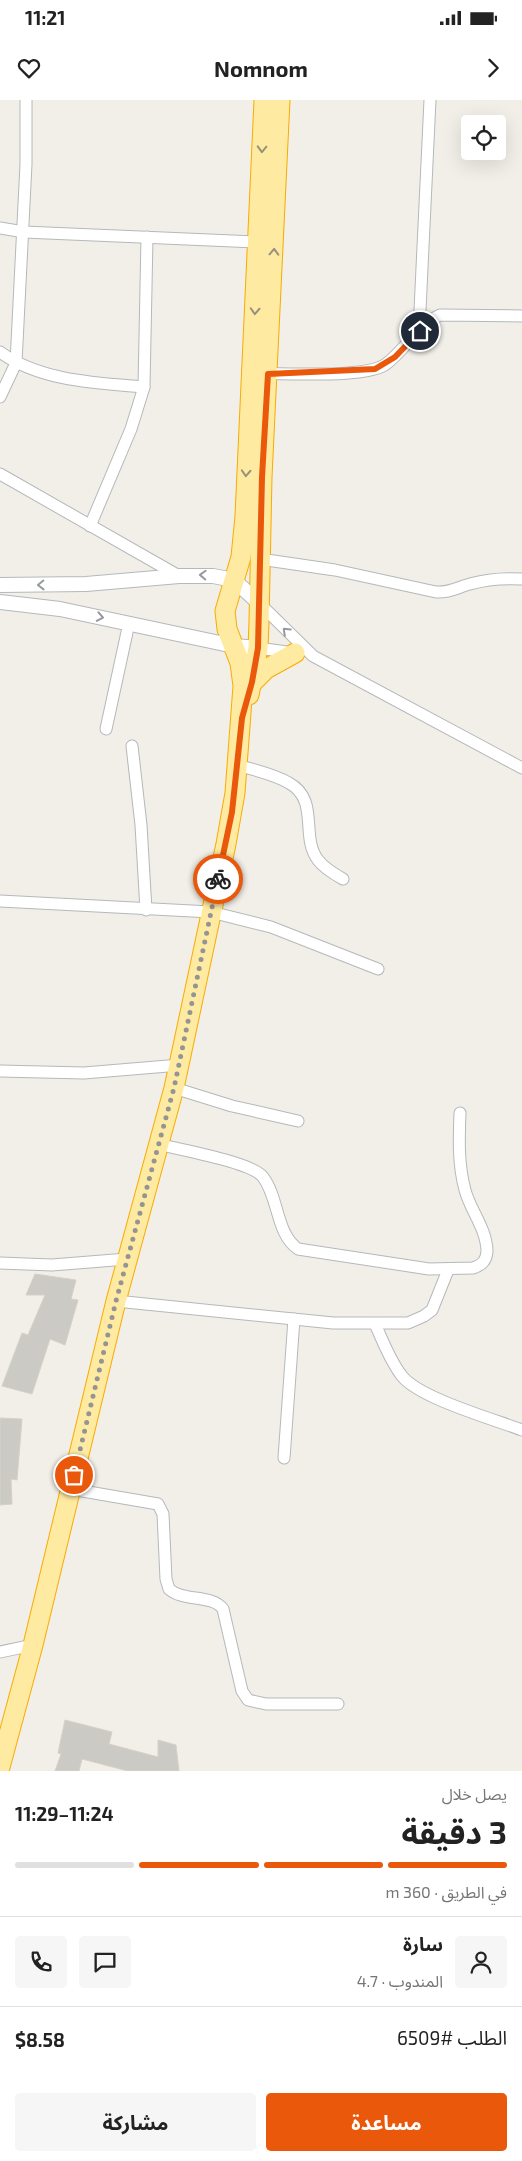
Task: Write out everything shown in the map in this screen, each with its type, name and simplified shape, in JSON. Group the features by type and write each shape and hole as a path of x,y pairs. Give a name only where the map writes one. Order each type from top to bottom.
{"highway":[{"path":"0,1767 33,1646 116,1301 180,1064 232,812 242,718 241,670 227,629 226,611 241,557 245,516 264,100"},
{"path":"242,718 252,682 258,648 260,559 280,100"},
{"path":"252,682 266,669 304,655"}],"street":[{"path":"0,397 16,363 24,232 26,100"},
{"path":"420,331 430,100"},
{"path":"0,228 24,232 258,242"},
{"path":"90,526 131,429 144,387 146,237"},
{"path":"268,374 375,369 395,357 430,320 440,315 522,316"},
{"path":"0,352 16,363 62,377 144,387"},
{"path":"0,474 179,576"},
{"path":"260,559 335,570 436,592 450,592 467,584 487,580 522,579"},
{"path":"0,585 86,584 179,576 213,576 234,580 260,604 304,655"},
{"path":"0,602 60,609 129,622 234,646 304,655 522,768"},
{"path":"106,729 129,622"},
{"path":"132,746 141,825 146,910"},
{"path":"238,765 290,783 300,791 309,812 312,847 318,860 343,880"},
{"path":"0,901 211,912 271,927 378,969"},
{"path":"0,1071 84,1072 180,1064"},
{"path":"174,1088 232,1106 298,1121"},
{"path":"158,1144 256,1170 268,1186 289,1240 298,1249 399,1265 448,1270 480,1266 486,1255 485,1241 465,1192 459,1152 460,1113"},
{"path":"0,1263 52,1265 127,1259"},
{"path":"116,1301 294,1319 374,1324 408,1323 432,1310 448,1270"},
{"path":"284,1458 294,1319"},
{"path":"374,1324 394,1365 403,1378 414,1386 432,1396 522,1430"},
{"path":"71,1489 158,1504 163,1514 166,1579 169,1589 179,1595 218,1604 223,1609 242,1691 248,1700 266,1704 338,1704"},
{"path":"0,1652 33,1646"}],"building":[{"path":"35,1274 76,1280 71,1299 78,1300 65,1345 50,1339 32,1394 2,1386 22,1333 28,1335 45,1295 26,1295"},
{"path":"0,1418 22,1419 17,1480 11,1479 12,1504 0,1505"},
{"path":"65,1720 112,1732 109,1744 158,1757 158,1740 176,1745 179,1771 128,1771 82,1759 79,1771 55,1771 61,1754 58,1753"}],"way so far":[{"path":"74,1475 116,1301 174,1088 218,879"}],"route":[{"path":"218,879 235,793 242,718 252,682 258,648 262,477 268,374 362,372 375,369 395,357 420,331"}]}
